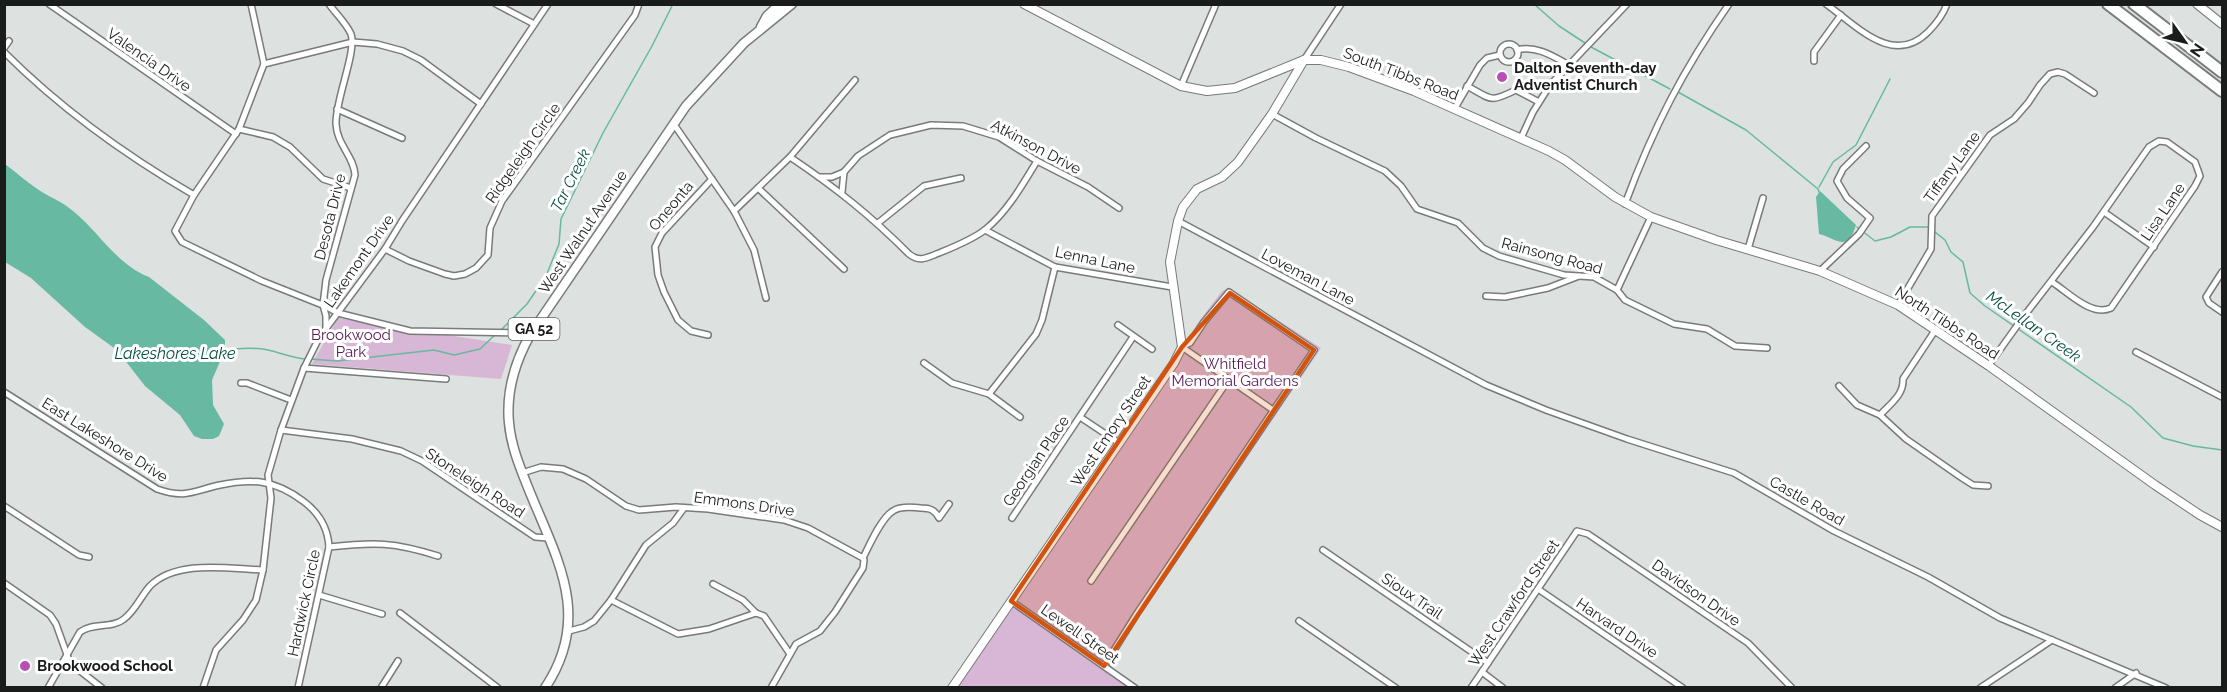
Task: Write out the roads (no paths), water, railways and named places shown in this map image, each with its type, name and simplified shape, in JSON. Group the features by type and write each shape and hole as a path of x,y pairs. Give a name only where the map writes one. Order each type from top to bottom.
{"highway":[{"path":"2108,4 2223,91"},
{"path":"2134,4 2223,72"}],"main road":[{"name":"West Walnut Avenue","path":"544,687 563,656 569,631 566,592 548,538 522,473 510,432 509,398 515,367 530,335 673,123 713,75 761,27 767,16 780,4"},
{"name":"West Walnut Avenue","path":"761,27 773,21 792,4"}],"street":[{"name":"Valencia Drive","path":"49,4 237,131 273,137 290,147 323,178 351,188"},
{"path":"251,4 264,64 237,131 194,195 175,231 182,243 262,281 323,305 338,314 410,331 530,335"},
{"path":"329,4 345,25 353,42"},
{"path":"496,4 534,24"},
{"name":"Lakemont Drive","path":"203,687 216,650 251,610 263,570 271,498 267,482 281,430 304,368 326,329 385,249 548,4"},
{"name":"Ridgeleigh Circle","path":"385,249 408,261 454,276 476,268 488,255 490,228 502,201 579,95 634,15 639,4"},
{"name":"South Tibbs Road","path":"1024,4 1181,86 1207,91 1235,88 1304,60 1321,60 1349,67 1455,108 1521,138 1564,160 1625,204"},
{"path":"1181,86 1216,4"},
{"path":"1274,410 1182,347 1170,262 1178,221 1191,196 1197,189 1222,177 1238,162 1272,114 1341,4"},
{"path":"1521,138 1550,85 1627,4"},
{"path":"1625,204 1647,147 1676,86 1729,4"},
{"path":"1826,4 1879,41 1902,47 1922,38 1939,20 1947,4"},
{"path":"2197,4 2223,24"},
{"path":"1814,61 1814,52 1841,15"},
{"path":"4,48 9,41"},
{"path":"264,64 353,42 377,44 403,51 421,60 481,104"},
{"name":"Desota Drive","path":"326,329 323,305 326,280 355,175 354,167 338,139 337,109 353,42"},
{"path":"1508,44 1513,45 1517,50 1517,55 1511,61 1505,61 1500,55 1502,47 1508,44"},
{"path":"1517,50 1522,48 1546,51 1569,65"},
{"path":"4,52 92,128 156,173 194,195"},
{"path":"1455,108 1480,65 1487,58 1500,55"},
{"name":"Tiffany Lane","path":"1898,305 1931,249 1932,216 1990,135 2014,119 2050,74 2058,72 2065,74 2094,93"},
{"path":"734,211 790,157 855,80"},
{"path":"1467,86 1494,99 1500,99 1516,90 1539,102"},
{"path":"337,109 402,138"},
{"name":"Rainsong Road","path":"1272,114 1385,171 1401,186 1417,209 1458,223 1483,248 1499,256 1531,266 1594,277 1617,290 1625,300 1674,324 1707,329 1735,346 1767,348"},
{"path":"673,123 734,211 754,250 766,298"},
{"name":"Atkinson Drive","path":"844,172 858,156 890,135 931,125 963,126 999,137 1119,208"},
{"name":"Lisa Lane","path":"1989,365 2104,212 2149,147 2159,141 2176,147 2195,162 2200,176 2196,186 2111,308 2104,311 2092,309 2052,282"},
{"path":"1820,271 1859,234 1870,218 1847,198 1837,181 1843,169 1866,146"},
{"path":"790,157 842,192 909,254 923,259 949,249 985,230 1026,180 1037,161"},
{"path":"819,177 832,177 844,172 842,192"},
{"path":"878,223 924,186 961,178"},
{"name":"Oneonta","path":"708,335 691,331 678,320 663,292 658,275 655,247 662,233 711,179"},
{"path":"758,188 844,268"},
{"path":"1748,249 1762,198"},
{"name":"North Tibbs Road","path":"1625,204 1651,217 1820,271 1898,305 1989,365 2155,485 2200,515 2223,526"},
{"path":"2104,212 2154,247"},
{"path":"1617,290 1651,217"},
{"name":"Loveman Lane","path":"1178,221 1428,354"},
{"name":"Lenna Lane","path":"985,230 1055,267 1172,287"},
{"path":"989,394 1036,334 1042,320 1055,267"},
{"path":"2223,272 2206,297 2209,303 2223,312"},
{"path":"1486,296 1505,297 1548,288 1579,276"},
{"path":"1104,666 1314,350 1229,292 1190,343 1182,347"},
{"path":"1118,325 1152,349"},
{"path":"1880,415 1904,387 1903,378 1936,329"},
{"name":"Georgian Place","path":"1012,518 1133,337"},
{"name":"West Emory Street","path":"952,687 1174,363 1182,347"},
{"path":"2136,352 2223,397"},
{"name":"Castle Road","path":"1428,354 1486,385 1546,410 1734,473 1834,531 1920,573 2000,618 2166,687"},
{"path":"924,363 952,383 989,394 1020,417"},
{"path":"304,368 446,378"},
{"path":"1091,581 1229,379"},
{"path":"241,382 291,400"},
{"path":"1839,386 1857,405 1880,415 1906,439 1962,478 1973,485 1988,486"},
{"name":"East Lakeshore Drive","path":"4,392 148,484 167,492 191,494 220,485 267,482"},
{"name":"Georgian Place","path":"1080,417 1119,443"},
{"name":"Stoneleigh Road","path":"281,430 362,441 407,454 437,470 535,537 548,538"},
{"name":"Emmons Drive","path":"522,473 541,467 558,468 586,478 626,506 639,510 708,509 784,520 808,528 862,558"},
{"name":"Hardwick Circle","path":"267,482 288,491 308,504 326,528 329,547 298,687"},
{"path":"771,687 796,644 820,631 835,612 863,568 862,558 885,519 893,510 928,508 935,511 939,518 949,504"},
{"path":"4,506 79,555 89,557"},
{"path":"569,631 588,625 611,600 646,545 673,523 684,508"},
{"name":"West Crawford Street","path":"1471,687 1577,531"},
{"name":"Davidson Drive","path":"1577,531 1588,534 1748,643 1792,687"},
{"path":"329,547 380,543 438,556"},
{"name":"Sioux Trail","path":"1323,550 1488,663"},
{"path":"48,687 66,654 83,630 124,620 149,587 165,576 198,568 263,570"},
{"path":"4,583 54,620 66,654 75,668 102,687"},
{"path":"713,584 743,600 756,613 764,616 790,654"},
{"name":"Harvard Drive","path":"1538,589 1683,687"},
{"path":"319,595 382,614"},
{"path":"611,600 678,634 718,626 756,613"},
{"name":"Lewell Street","path":"1011,601 1135,687"},
{"path":"400,613 498,687"},
{"path":"1299,621 1396,687"},
{"path":"1980,687 2052,640"},
{"path":"381,687 398,661"},
{"path":"1482,672 1503,687"},
{"path":"2115,687 2136,673"}],"water":[{"name":"Lakeshores Lake","path":"5,164 37,189 69,208 127,264 149,277 204,320 225,340 225,350 212,380 213,405 224,424 219,436 213,439 202,439 194,436 180,415 145,386 117,350 85,327 31,278 5,262"},
{"path":"1820,191 1856,225 1849,239 1841,242 1819,234 1816,197"}],"waterway":[{"name":"Tar Creek","path":"500,331 527,304 546,276 559,244 561,219 603,133 673,4"},
{"name":"McLellan Creek","path":"1534,4 1559,26 1585,43"},
{"name":"McLellan Creek","path":"1591,47 1670,89"},
{"path":"1819,187 1833,162 1856,145 1890,79"},
{"name":"McLellan Creek","path":"1678,92 1746,130 1819,192"},
{"name":"McLellan Creek","path":"1857,227 1875,241 1891,237 1910,227 1929,227"},
{"name":"McLellan Creek","path":"1935,232 1945,240 1951,252 1963,262 1970,293 1985,306 2131,407 2163,438 2193,446 2222,450"},
{"name":"Tar Creek","path":"310,359 337,361 434,350 454,355 480,349 496,334"},
{"name":"Tar Creek","path":"225,350 257,348 306,359"}],"place":[{"name":"Dalton Seventh-day Adventist Church","path":"1502,77"},
{"name":"Brookwood School","path":"25,666"}],"park label":[{"name":"Brookwood Park","path":"351,344"},
{"name":"Whitfield Memorial Gardens","path":"1235,372"}]}
